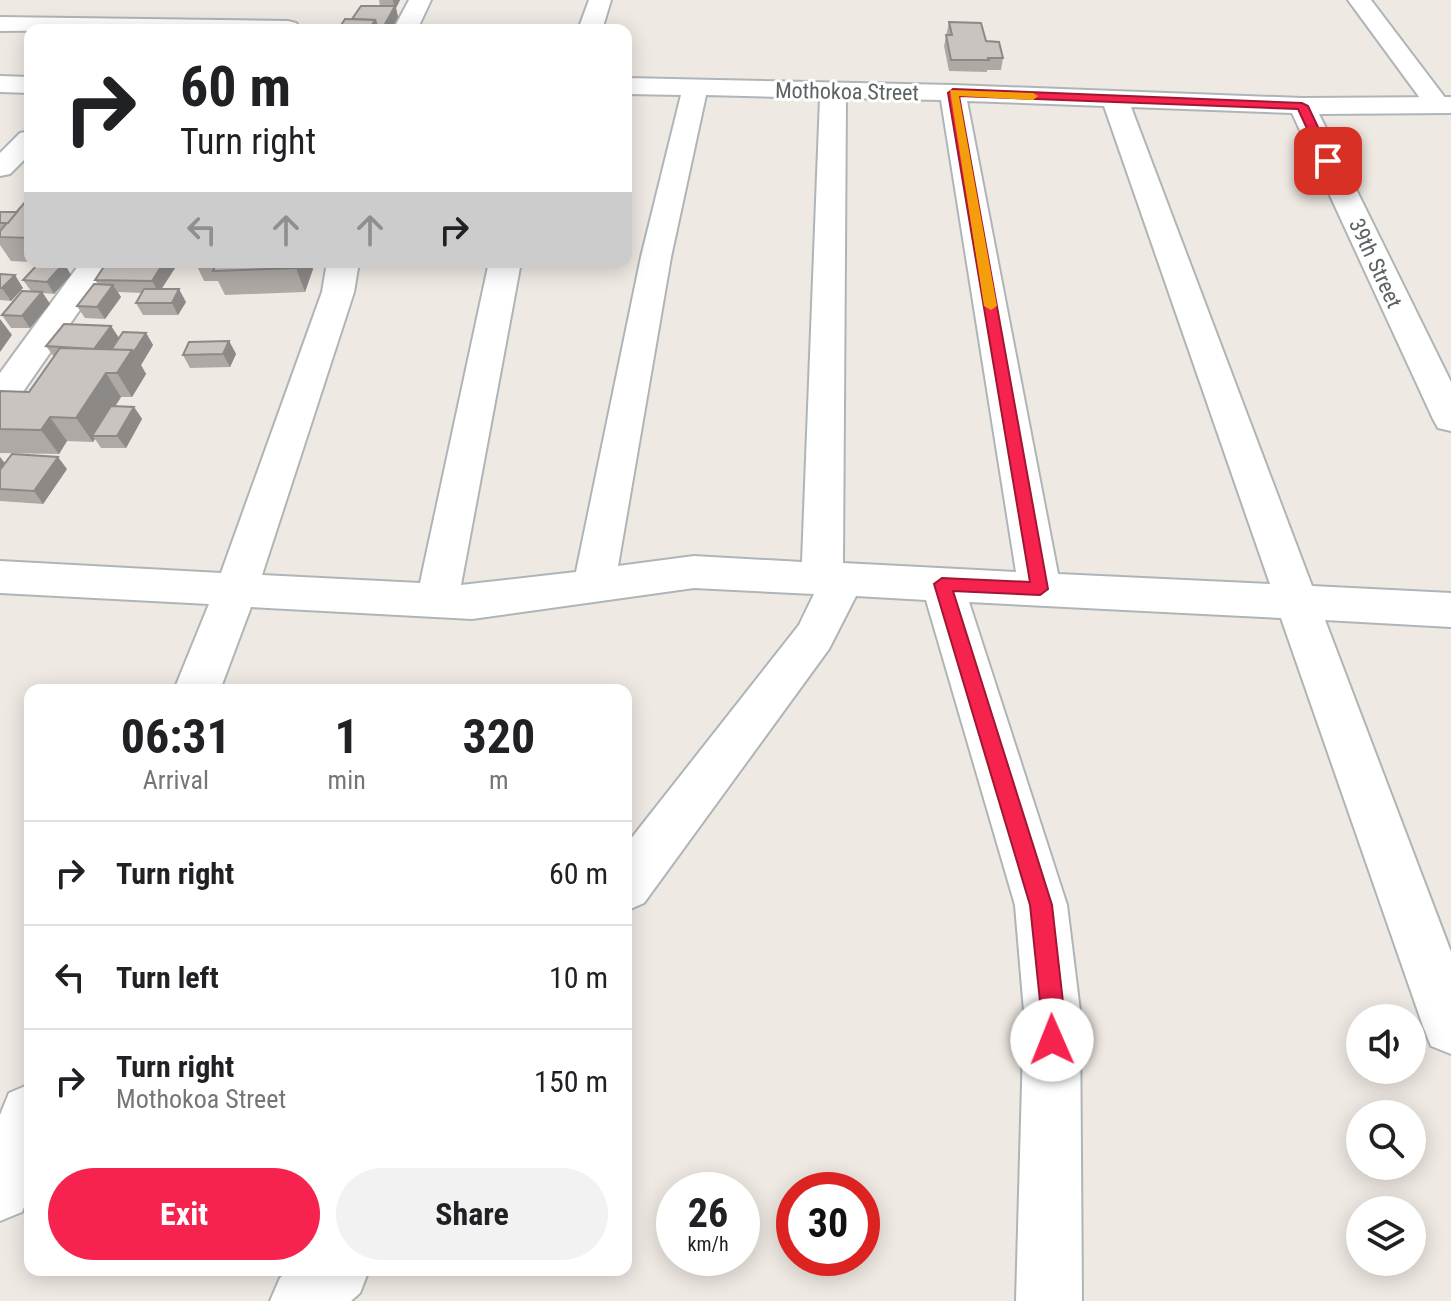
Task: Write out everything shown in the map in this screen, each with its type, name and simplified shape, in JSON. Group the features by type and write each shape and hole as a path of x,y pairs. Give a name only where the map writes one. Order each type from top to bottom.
{"street":[{"path":"408,24 420,0"},
{"path":"592,24 600,0"},
{"path":"1359,0 1444,104"},
{"path":"0,24 291,22"},
{"path":"0,84 24,85"},
{"name":"Mothokoa Street","path":"632,86 953,93 1302,106 1444,104"},
{"path":"594,585 656,257 695,88"},
{"path":"632,878 814,637 833,578 833,91"},
{"path":"953,93 1040,589"},
{"path":"1115,100 1451,1026"},
{"name":"39th Street","path":"1302,106 1434,352 1451,419"},
{"path":"0,168 24,145"},
{"path":"0,398 93,268"},
{"path":"199,684 236,590 338,292 342,268"},
{"path":"437,600 504,268"},
{"path":"0,577 472,602 694,572 1451,610"},
{"path":"942,584 1041,905 1052,1011 1049,1301"},
{"path":"0,1190 24,1129"},
{"path":"303,1301 330,1276"}],"building":[{"path":"361,6 395,6 385,24 376,24 375,20 352,19"},
{"path":"345,19 375,20 373,24 342,24"},
{"path":"949,22 981,23 986,41 999,42 1003,58 951,60 946,35 952,35"},
{"path":"24,203 24,238 0,237 0,231"},
{"path":"0,212 17,212 8,223 0,223"},
{"path":"34,268 60,268 47,282 23,280"},
{"path":"103,268 160,268 152,281 95,280"},
{"path":"214,268 296,268 213,271"},
{"path":"0,274 15,275 0,288"},
{"path":"94,284 113,285 97,307 77,306"},
{"path":"144,289 179,289 172,303 136,303"},
{"path":"22,291 42,292 22,316 2,315"},
{"path":"64,324 111,326 94,349 46,346"},
{"path":"123,332 146,333 133,353 132,350 111,350"},
{"path":"229,341 223,354 183,355 189,342"},
{"path":"60,348 132,350 117,373 106,373 76,418 50,417 41,430 0,429 0,391 29,392"},
{"path":"111,406 134,407 117,436 92,436"},
{"path":"12,454 58,457 34,491 0,489 0,470"}],"slow traffic":[{"path":"991,306 953,93 1033,96"}],"route":[{"path":"1052,1040 1041,905 942,584 1040,589 953,93 1302,106 1328,161"}]}
